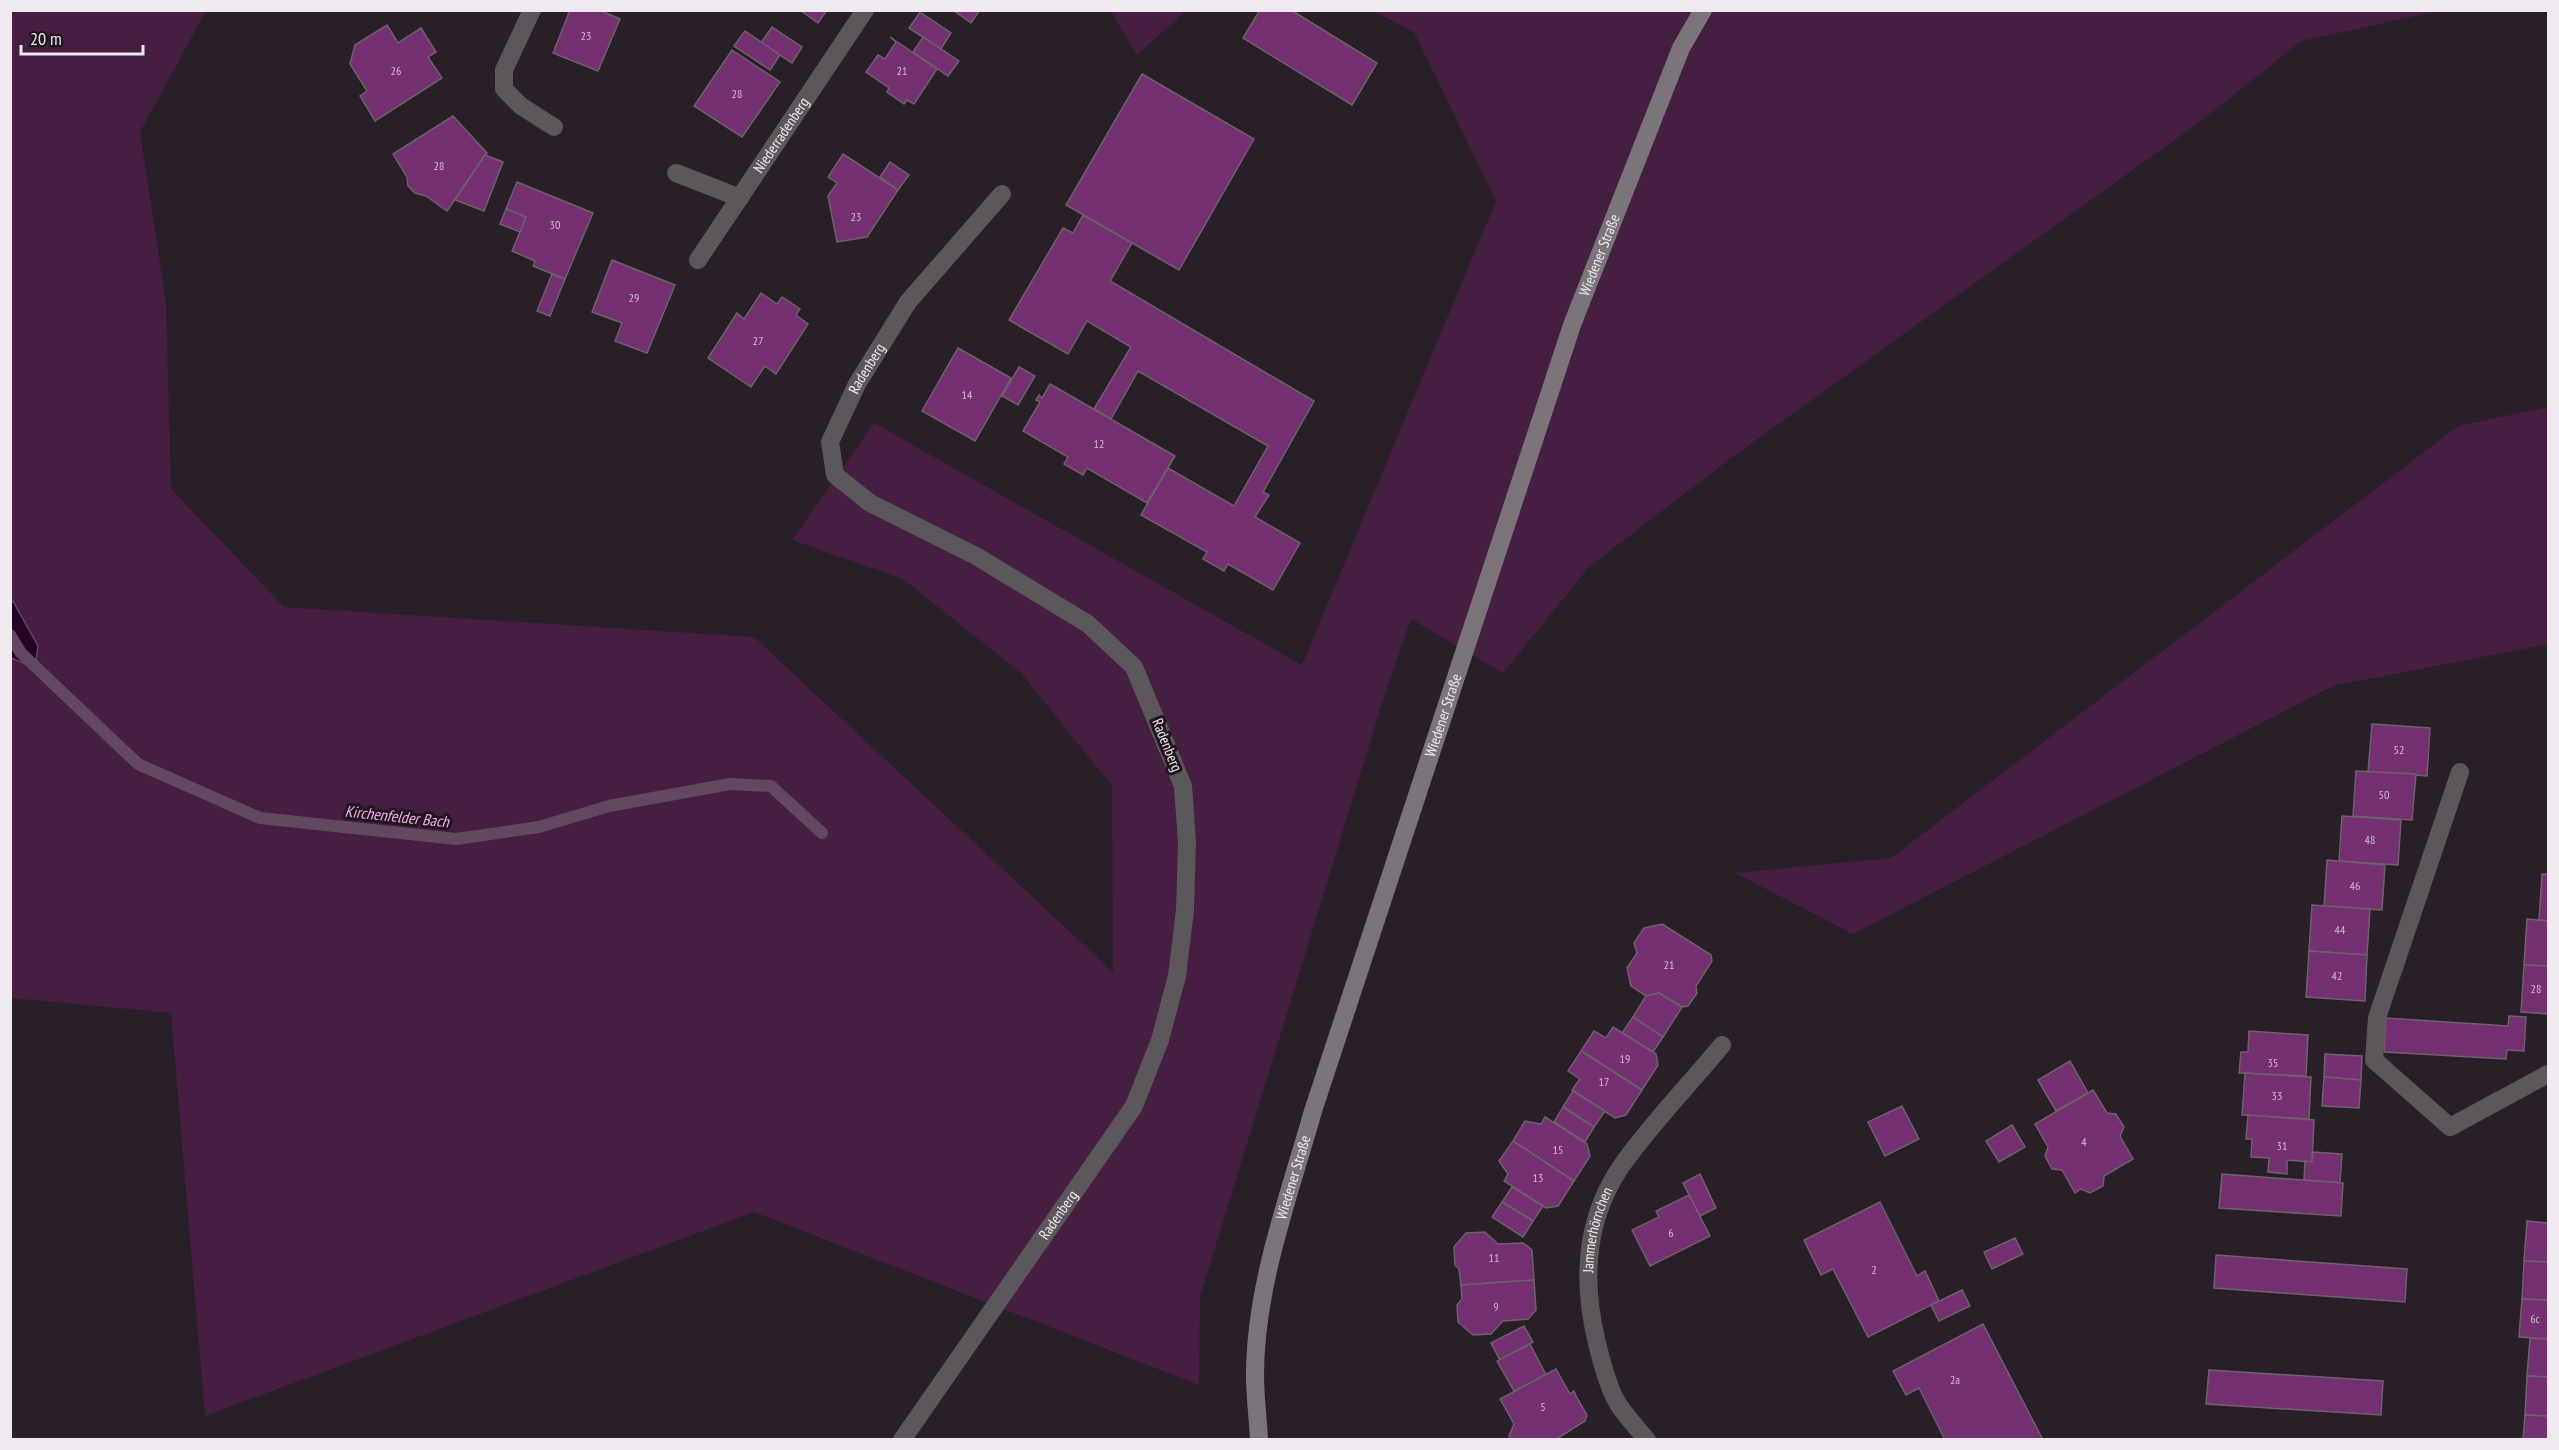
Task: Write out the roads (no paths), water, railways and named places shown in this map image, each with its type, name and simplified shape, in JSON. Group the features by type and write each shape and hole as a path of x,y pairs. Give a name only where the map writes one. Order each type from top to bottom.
{"main road":[{"name":"Wiedener Straße","path":"1259,1440 1255,1374 1262,1303 1276,1241 1313,1111 1518,481 1572,325 1681,48 1703,10"}],"street":[{"path":"532,10 504,70 504,89 521,106 554,127"},
{"name":"Niederradenberg","path":"698,260 865,10"},
{"path":"676,173 740,198"},
{"name":"Radenberg","path":"902,1440 1134,1106 1166,1019 1177,976 1185,910 1187,842 1183,786 1134,667 1088,624 976,556 870,503 835,475 830,442 857,384 908,302 1002,194"},
{"path":"2460,772 2377,1018 2374,1060 2450,1127 2548,1074"},
{"name":"Jammerhörnchen","path":"1647,1440 1618,1403 1601,1360 1591,1319 1586,1281 1588,1244 1602,1202 1620,1168 1722,1045"}],"waterway":[{"name":"Kirchenfelder Bach","path":"10,635 21,653 138,764 260,818 456,839 539,827 609,806 730,784 771,786 822,833"}]}
